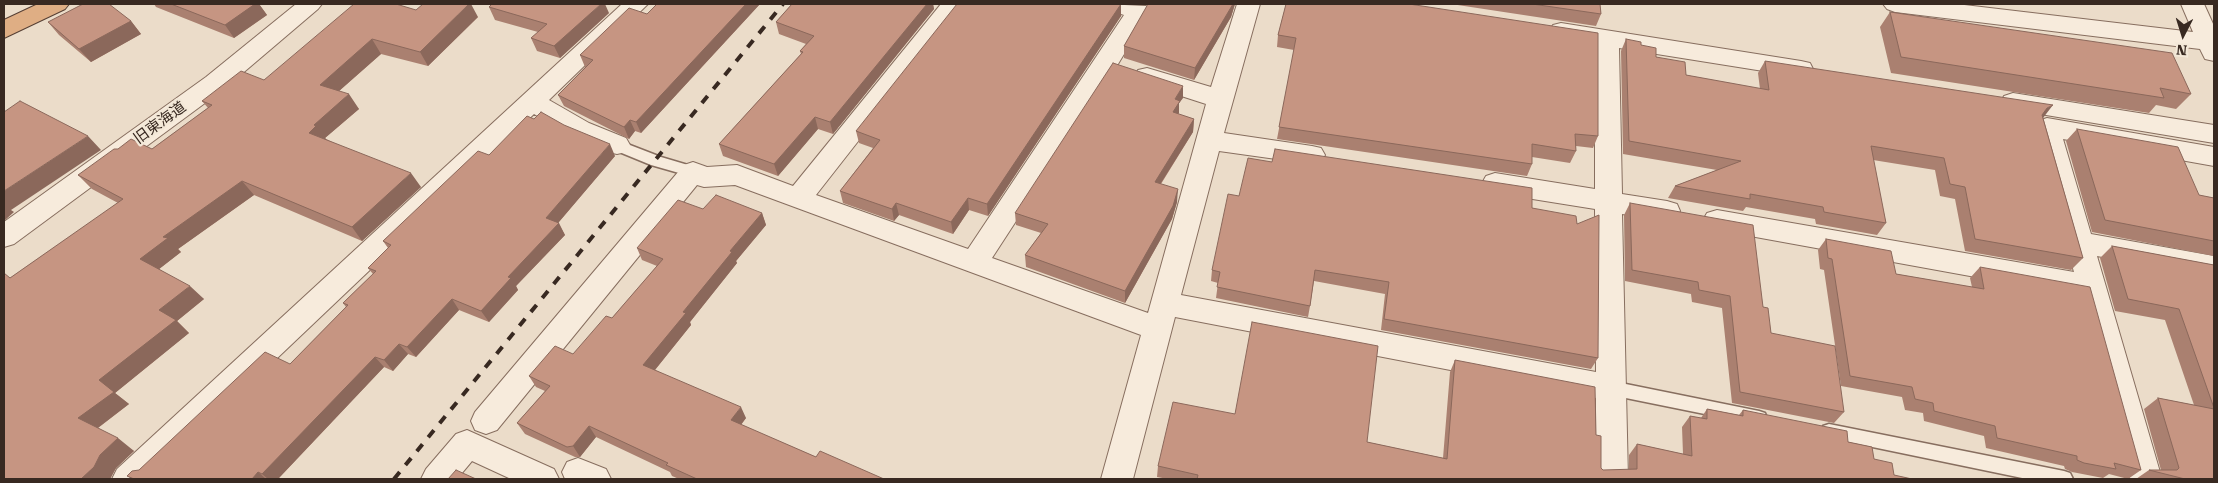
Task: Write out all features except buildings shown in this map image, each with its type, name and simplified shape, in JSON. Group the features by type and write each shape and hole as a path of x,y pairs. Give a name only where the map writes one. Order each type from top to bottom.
{"highway":[{"path":"4,30 57,4"}],"street":[{"name":"旧東海道","path":"4,236 215,83 310,4"},
{"path":"128,479 636,4"},
{"path":"974,262 1106,63 1138,11 1114,4"},
{"path":"1117,479 1220,98 1249,4"},
{"path":"1895,4 2211,41"},
{"path":"2193,4 2211,41"},
{"path":"798,199 952,6"},
{"path":"1539,27 1822,72"},
{"path":"1607,38 1612,479"},
{"path":"1106,63 1220,98"},
{"path":"1989,98 2214,134"},
{"path":"533,102 580,129 617,145"},
{"path":"2146,479 2090,286 2047,127 2214,156"},
{"path":"1210,140 1333,158"},
{"path":"486,421 693,172 704,178 737,175 798,199 974,262 1162,316 1611,388"},
{"path":"1471,180 1609,200 2090,286"},
{"path":"2078,242 2214,267"},
{"path":"438,479 467,444 543,479"}],"lane":[{"path":"617,145 656,161 693,172"},
{"path":"1611,388 1771,420"},
{"path":"1808,427 2064,479"}],"railway":[{"path":"394,479 783,4"}]}
